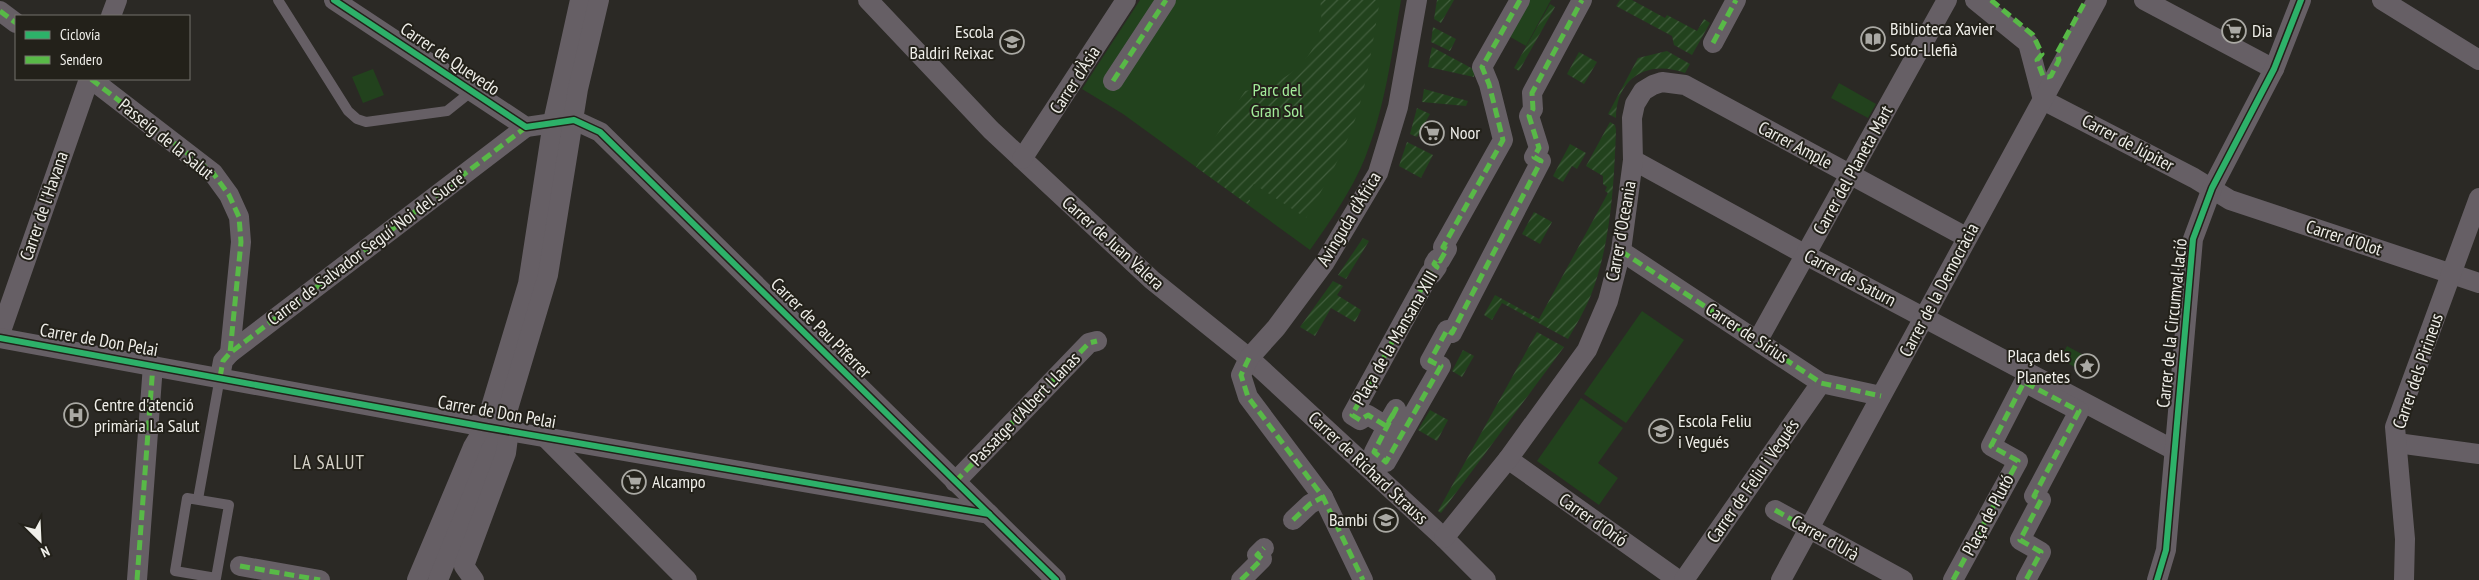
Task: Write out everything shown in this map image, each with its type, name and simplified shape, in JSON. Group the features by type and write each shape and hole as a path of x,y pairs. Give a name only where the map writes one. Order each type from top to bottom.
{"street":[{"path":"111,15 117,0"},
{"name":"Carrer de Quevedo","path":"334,0 526,126"},
{"path":"469,573 506,454 499,429 528,284 553,122 580,0"},
{"path":"438,580 499,429 548,275 578,89 600,0"},
{"name":"Carrer de Juan Valera","path":"868,0 991,130 1152,280 1249,358"},
{"name":"Carrer d'Àsia","path":"1022,159 1126,0"},
{"path":"1113,81 1166,0"},
{"name":"Avinguda d'Àfrica","path":"1249,358 1276,328 1324,262 1378,173 1398,107 1417,0"},
{"name":"Plaça de la Mansana XIII","path":"1520,0 1482,67 1489,84 1503,140 1443,247 1447,249 1440,261 1437,259 1434,264 1437,267 1432,274 1430,272 1352,415 1360,420 1368,416 1386,426 1396,409 1374,452 1386,462 1441,366 1430,361 1447,330 1452,333 1541,161 1534,157 1539,148 1529,116 1532,109 1532,93 1582,0"},
{"path":"1713,43 1736,0"},
{"name":"Carrer del Planeta Mart","path":"1758,340 1947,0"},
{"path":"1975,0 2028,43 2043,100"},
{"path":"1991,0 2037,39 2042,54 2037,60 2043,76 2048,77 2051,76 2059,60 2057,53 2086,0"},
{"name":"Carrer de la Democràcia","path":"1781,580 1810,530 1966,237 2097,0"},
{"path":"2144,0 2274,69"},
{"name":"Carrer de la Circumval·lació","path":"2157,580 2166,550 2193,239 2212,188 2274,69 2301,0"},
{"path":"2382,0 2479,60"},
{"path":"0,10 15,22"},
{"name":"Carrer de l'Havana","path":"0,336 90,80"},
{"name":"Passeig de la Salut","path":"91,80 213,173 229,195 239,217 241,242 230,353"},
{"name":"Carrer d'Oceania","path":"1444,538 1508,459 1587,350 1608,301 1621,251 1633,160 1632,118 1635,104 1643,91 1653,85 1668,82 1685,86 1704,96"},
{"name":"Carrer Ample","path":"1704,96 1966,237"},
{"name":"Carrer de Júpiter","path":"2043,100 2212,188"},
{"path":"526,126 574,120"},
{"name":"Carrer de Pau Piferrer","path":"574,120 600,132 611,141 1056,580"},
{"name":"Carrer de Salvador Seguí 'Noi del Sucre'","path":"220,377 223,361 230,353 526,126"},
{"name":"Carrer de Saturn","path":"1633,160 1923,318 2174,450"},
{"name":"Carrer d'Olot","path":"2212,188 2230,200 2479,283"},
{"name":"Carrer dels Pirineus","path":"2404,580 2405,538 2395,427 2479,198"},
{"name":"Carrer de Sírius","path":"1621,251 1821,383 1881,396"},
{"name":"Carrer de Don Pelai","path":"0,336 499,429 543,435 989,514"},
{"name":"Passatge d'Albert Llanas","path":"955,482 1093,342"},
{"path":"1249,358 1241,375 1248,396 1323,497 1363,580"},
{"name":"Carrer de Richard Strauss","path":"1249,358 1444,538 1486,580"},
{"path":"138,580 154,365"},
{"name":"Plaça de Plutó","path":"1953,580 2018,461 1991,446 2024,382 2080,411 2034,496 2041,500 2020,540 2041,552 2026,580"},
{"name":"Carrer de Feliu i Vegués","path":"1684,580 1821,383"},
{"path":"417,580 473,447 499,429"},
{"path":"543,435 687,580"},
{"path":"2397,443 2479,454"},
{"name":"Carrer d'Orió","path":"1508,459 1678,580"},
{"path":"1293,520 1310,504 1323,497"},
{"name":"Carrer d'Urà","path":"1775,510 1902,580"},
{"path":"1241,580 1261,555"},
{"path":"240,566 320,580"}],"lane":[{"path":"278,0 348,111 357,119 366,122 382,121 447,111 472,91"},
{"path":"198,499 220,377"},
{"path":"187,498 198,499 228,505 216,578 175,571 187,498"}],"green space":[{"name":"Parc del Gran Sol","path":"1140,0 1401,0 1387,80 1372,139 1360,170 1347,194 1310,250 1123,114 1082,89"},
{"path":"1320,0 1380,0 1367,74 1356,117 1340,156 1306,218 1254,184 1245,197 1250,200 1249,205 1196,167 1245,91 1278,81 1304,62 1313,49 1319,34 1321,18"},
{"path":"1437,0 1454,0 1441,23 1434,19"},
{"path":"1523,0 1551,0 1526,46 1505,34"},
{"path":"1620,0 1632,0 1665,18 1667,15 1697,31 1704,19 1710,23 1692,55 1674,45 1672,36 1616,6"},
{"path":"1550,4 1555,7 1519,71 1514,68"},
{"path":"1433,27 1456,39 1450,51 1431,42"},
{"path":"1432,47 1475,70 1474,77 1428,67"},
{"path":"1667,51 1690,64 1685,73 1659,68 1637,75 1628,82 1622,92 1617,104 1616,118 1608,114 1638,58"},
{"path":"1579,52 1597,62 1584,84 1567,74"},
{"path":"373,69 384,95 363,103 352,77"},
{"path":"1839,83 1876,104 1868,118 1831,98"},
{"path":"1424,89 1468,101 1466,106 1422,102"},
{"path":"1417,108 1430,114 1417,137 1410,134"},
{"path":"1610,122 1615,125 1616,130 1614,171 1603,255 1591,295 1568,339 1502,303 1492,320 1484,315 1495,295 1539,319 1608,193 1605,191 1607,187 1603,184 1603,176 1586,166"},
{"path":"1407,142 1433,155 1421,178 1399,166"},
{"path":"1570,144 1586,153 1577,169 1572,166 1563,182 1553,176"},
{"path":"1534,212 1552,222 1540,244 1522,234"},
{"path":"1363,238 1369,241 1346,279 1338,275"},
{"path":"1333,281 1343,286 1337,295 1361,310 1355,322 1331,308 1315,336 1300,327"},
{"path":"1642,311 1684,340 1626,423 1584,394"},
{"path":"1537,332 1564,347 1441,513 1438,511"},
{"path":"2067,346 2096,362 2089,375 2060,359"},
{"path":"1463,350 1474,356 1462,377 1452,371"},
{"path":"1581,398 1623,428 1598,463 1618,478 1599,505 1537,461"},
{"path":"1430,410 1448,420 1437,441 1418,430"}],"marked path":[{"path":"1113,81 1166,0"},
{"path":"1520,0 1482,67 1489,84 1503,140 1443,247 1447,249 1440,261 1437,259 1434,264 1437,267 1432,274 1430,273 1352,415 1360,420 1368,415 1386,426 1396,409 1374,452 1386,462 1441,366 1430,361 1447,330 1452,333 1541,161 1534,157 1539,148 1529,116 1533,109 1532,93 1582,0"},
{"path":"1713,43 1736,0"},
{"path":"1991,0 2033,35 2042,54 2037,60 2043,76 2048,77 2051,76 2059,60 2057,53 2086,0"},
{"path":"0,11 15,22"},
{"path":"92,80 213,173 229,195 239,217 241,242 230,353"},
{"path":"220,377 223,361 230,353 526,127"},
{"path":"1621,251 1821,383 1881,396"},
{"path":"955,482 1089,343 1097,341"},
{"path":"1249,358 1241,375 1248,397 1323,497 1363,580"},
{"path":"137,580 153,365"},
{"path":"1953,580 2018,461 1991,446 2024,382 2079,411 2034,496 2041,500 2020,540 2041,552 2026,580"},
{"path":"1293,520 1310,504 1323,497"},
{"path":"1775,510 1810,530"},
{"path":"1241,580 1262,559 1257,555 1264,548"},
{"path":"240,566 320,580"}],"cycle path":[{"path":"334,0 526,127 574,120 600,132 1056,580"},
{"path":"2157,580 2166,550 2193,239 2212,188 2274,69 2301,0"},
{"path":"0,338 485,427 989,514"}],"place":[{"name":"Dia","path":"2234,31"},
{"name":"Biblioteca Xavier Soto-Llefià","path":"1873,39"},
{"name":"Escola Baldiri Reixac","path":"1012,42"},
{"name":"Noor","path":"1432,133"},
{"name":"Plaça dels Planetes","path":"2087,366"},
{"name":"Centre d'atenció primària La Salut","path":"76,415"},
{"name":"Escola Feliu i Vegués","path":"1661,431"},
{"name":"Alcampo","path":"634,482"},
{"name":"Bambi","path":"1386,520"}],"district":[{"name":"LA SALUT","path":"329,462"}]}
